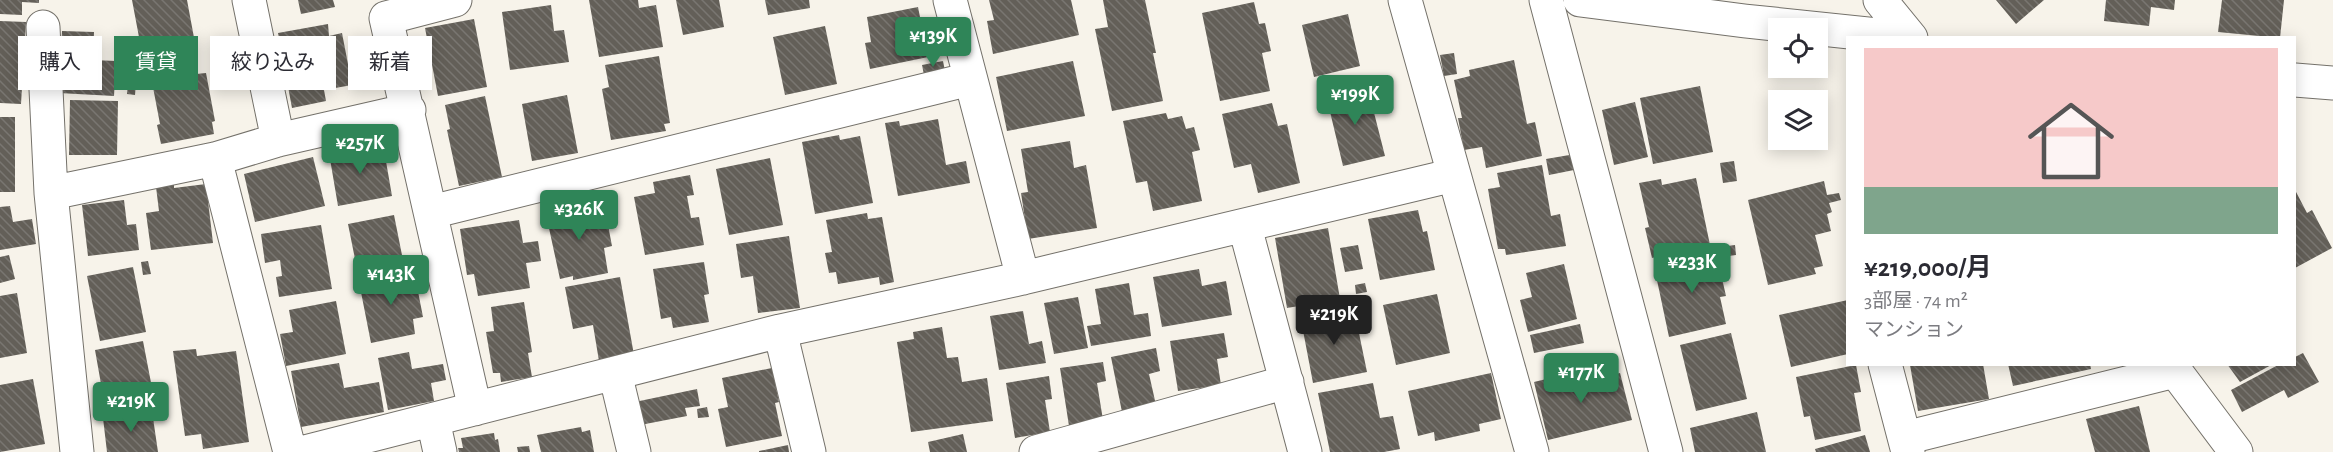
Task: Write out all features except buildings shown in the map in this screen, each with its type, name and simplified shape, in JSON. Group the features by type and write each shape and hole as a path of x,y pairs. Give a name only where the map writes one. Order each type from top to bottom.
{"street":[{"path":"249,0 278,140"},
{"path":"455,0 386,18 476,409"},
{"path":"950,0 1023,278"},
{"path":"1405,0 1532,452"},
{"path":"1546,0 1666,452"},
{"path":"1580,0 1888,36"},
{"path":"1880,0 1909,36"},
{"path":"43,27 51,193 77,452"},
{"path":"431,212 970,79"},
{"path":"2296,80 2333,83"},
{"path":"51,193 215,159 278,140 409,110"},
{"path":"215,159 290,452"},
{"path":"305,452 780,331 1245,227 1454,175"},
{"path":"1245,227 1305,452"},
{"path":"780,331 809,452"},
{"path":"1886,366 1907,445 2173,368 2236,452"},
{"path":"615,373 634,452"},
{"path":"1036,452 1287,382"},
{"path":"432,420 440,452"}]}
